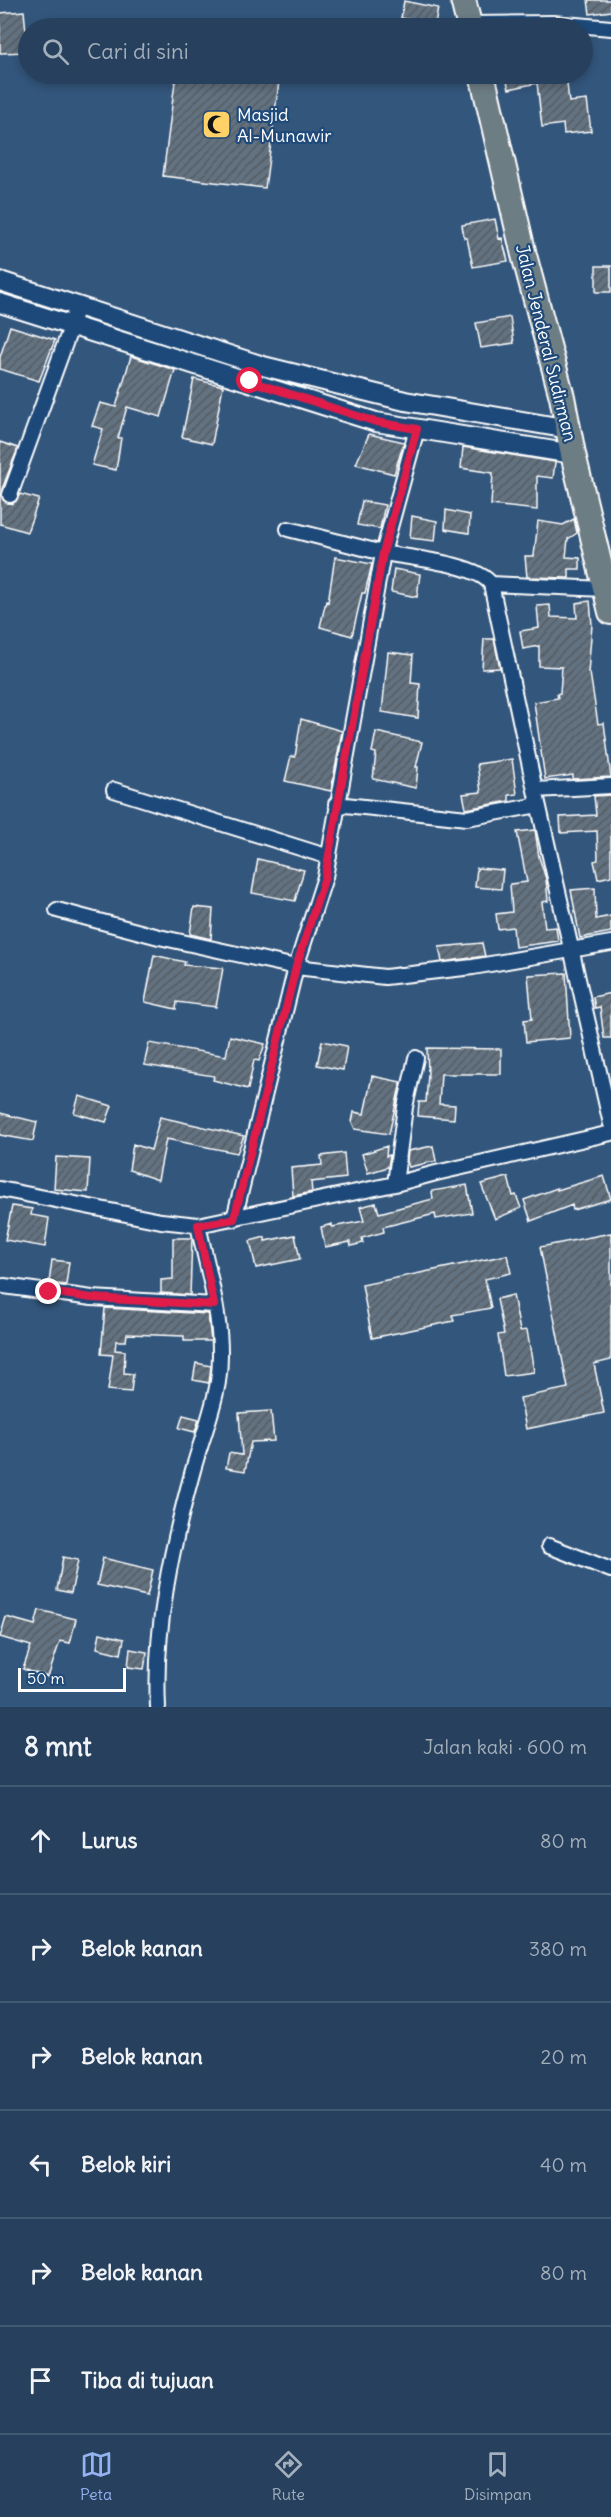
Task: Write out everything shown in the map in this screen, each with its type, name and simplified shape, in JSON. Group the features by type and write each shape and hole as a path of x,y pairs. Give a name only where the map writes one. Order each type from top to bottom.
{"highway":[{"path":"463,0 468,18"},
{"name":"Jalan Jenderal Sudirman","path":"484,84 524,255 562,397 573,454 608,601"}],"street":[{"path":"593,26 611,28"},
{"path":"0,281 263,366 405,401 569,429"},
{"path":"0,303 376,422 573,454"},
{"path":"9,495 71,327 76,307"},
{"path":"234,1219 296,967 329,857 336,804 383,553 417,429"},
{"path":"288,529 383,553 480,573 491,584 538,806 611,1124"},
{"path":"491,584 608,601"},
{"path":"535,790 611,786"},
{"path":"114,790 329,857"},
{"path":"336,804 468,818 538,806"},
{"path":"57,910 159,937 296,967 385,977 473,967 611,943"},
{"path":"395,1184 405,1107 416,1059"},
{"path":"0,1189 161,1221 198,1225 395,1184 611,1133"},
{"path":"158,1707 156,1681 160,1625 176,1535 218,1381 220,1343 198,1225"},
{"path":"4,1286 92,1298 214,1305"},
{"path":"549,1546 611,1570"}],"building":[{"path":"588,0 611,0 611,11 590,14"},
{"path":"404,1 438,8 436,18 401,18"},
{"path":"24,11 25,18 18,18 18,52 0,53 0,13"},
{"path":"175,84 279,84 265,188 163,176"},
{"path":"508,84 532,84 509,89"},
{"path":"537,84 567,84 569,102 587,100 591,131 564,134 563,124 542,127"},
{"path":"495,219 499,239 502,238 508,261 473,267 462,225"},
{"path":"596,266 611,266 611,292 596,292"},
{"path":"510,317 514,343 481,348 476,323"},
{"path":"10,326 55,340 39,381 0,369 0,357"},
{"path":"131,356 175,370 161,417 127,407 118,438 121,438 116,470 92,465 103,429 92,426 100,403 116,407"},
{"path":"194,379 223,386 212,444 182,437"},
{"path":"369,434 404,442 394,474 356,464"},
{"path":"0,442 18,448 2,489 3,500 12,504 20,494 39,499 27,532 0,524"},
{"path":"463,447 555,462 553,478 537,476 537,510 491,505 493,473 461,468"},
{"path":"362,501 385,505 380,529 357,525"},
{"path":"446,510 470,515 469,533 445,529"},
{"path":"412,516 437,521 435,541 410,538"},
{"path":"574,519 577,533 568,539 566,557 580,558 580,569 569,569 569,578 527,577 525,556 534,556 538,521 563,525"},
{"path":"335,557 372,564 365,593 362,593 352,636 320,627 326,601 328,602"},
{"path":"394,569 420,574 417,597 391,592"},
{"path":"590,601 592,625 588,673 590,673 598,724 604,723 611,777 573,779 573,775 545,779 534,702 558,698 562,667 539,666 539,646 523,649 520,631 539,628 537,606 550,605 551,617 577,618 576,603"},
{"path":"484,639 494,639 500,668 482,669"},
{"path":"388,652 413,655 411,683 420,684 418,718 382,712"},
{"path":"301,719 342,731 331,791 285,781 291,756 295,757"},
{"path":"376,732 422,742 416,767 418,767 416,788 373,779 376,753 372,752"},
{"path":"512,759 517,794 509,795 509,801 466,809 463,794 481,792 477,764"},
{"path":"611,795 611,876 598,879 594,861 598,860 597,831 561,833 560,817 596,815 594,796"},
{"path":"535,830 539,857 546,879 548,901 542,902 545,928 556,927 558,941 515,947 513,927 498,929 496,914 512,912 510,884 527,882 517,832"},
{"path":"258,859 304,870 295,901 252,893"},
{"path":"477,868 503,870 501,889 475,887"},
{"path":"595,888 596,919 611,916 611,932 580,938 571,890"},
{"path":"194,907 213,909 211,939 190,934"},
{"path":"482,943 485,956 442,962 439,947"},
{"path":"154,955 185,962 184,965 223,968 216,1007 177,1002 176,1009 145,1002"},
{"path":"566,973 570,1038 526,1042 524,1020 532,1019 528,975"},
{"path":"611,993 611,1038 604,1038 600,1007 595,1008 593,997"},
{"path":"230,1036 265,1044 259,1061 254,1060 248,1089 213,1080 214,1076 144,1065 149,1043 226,1056"},
{"path":"322,1041 347,1046 343,1070 317,1065"},
{"path":"427,1048 501,1049 501,1074 441,1074 439,1104 455,1105 454,1119 418,1116 419,1102 426,1102"},
{"path":"372,1076 401,1082 389,1134 355,1129 352,1122 354,1112 364,1114"},
{"path":"79,1096 112,1106 106,1122 74,1113"},
{"path":"0,1113 37,1122 33,1141 0,1135"},
{"path":"160,1117 244,1136 237,1153 166,1139 158,1180 129,1170 133,1144 151,1150"},
{"path":"387,1146 386,1156 390,1155 388,1167 368,1173 362,1154"},
{"path":"433,1146 436,1161 409,1167 408,1151"},
{"path":"344,1153 346,1178 311,1182 312,1192 293,1196 291,1168 322,1165 321,1156"},
{"path":"56,1157 90,1159 88,1192 54,1189"},
{"path":"604,1176 611,1199 573,1210 572,1205 531,1221 524,1200 557,1188 557,1190"},
{"path":"508,1177 513,1196 516,1195 521,1208 495,1219 481,1184"},
{"path":"467,1185 472,1213 436,1219 435,1214 383,1227 384,1232 362,1238 363,1243 351,1246 350,1242 325,1247 321,1227 364,1221 360,1207 376,1203 379,1213 433,1199 432,1191"},
{"path":"12,1206 32,1209 31,1215 49,1218 45,1247 5,1240"},
{"path":"611,1233 611,1360 594,1364 604,1413 526,1429 520,1398 568,1388 540,1247"},
{"path":"295,1235 300,1259 256,1268 250,1241 265,1237 265,1241"},
{"path":"173,1238 192,1238 190,1295 161,1293 161,1280 173,1279"},
{"path":"507,1255 511,1273 485,1279 491,1308 452,1315 454,1321 372,1338 362,1285"},
{"path":"52,1260 69,1262 66,1285 49,1283"},
{"path":"513,1295 520,1331 527,1330 534,1372 504,1376 498,1335 504,1334 497,1299"},
{"path":"105,1308 208,1314 211,1341 184,1341 184,1336 127,1334 126,1341 116,1341 115,1350 125,1351 124,1373 133,1374 131,1392 108,1390 113,1355 101,1354"},
{"path":"196,1363 211,1366 209,1383 193,1380"},
{"path":"271,1411 274,1441 251,1442 245,1471 226,1468 229,1453 242,1455 239,1413"},
{"path":"183,1415 199,1419 195,1432 179,1428"},
{"path":"63,1557 78,1560 71,1593 57,1590"},
{"path":"103,1558 153,1570 147,1596 97,1585"},
{"path":"39,1610 76,1619 70,1643 60,1641 48,1677 23,1669 31,1646 0,1637 6,1617 35,1625"},
{"path":"100,1633 124,1639 121,1654 97,1648"},
{"path":"130,1649 147,1652 144,1669 128,1667"}],"place":[{"name":"Masjid Al-Munawir","path":"216,125"}],"route":[{"path":"49,1292 130,1301 214,1305 198,1225 234,1219 296,967 325,877 336,804 383,553 417,429 376,422 250,381"}]}
